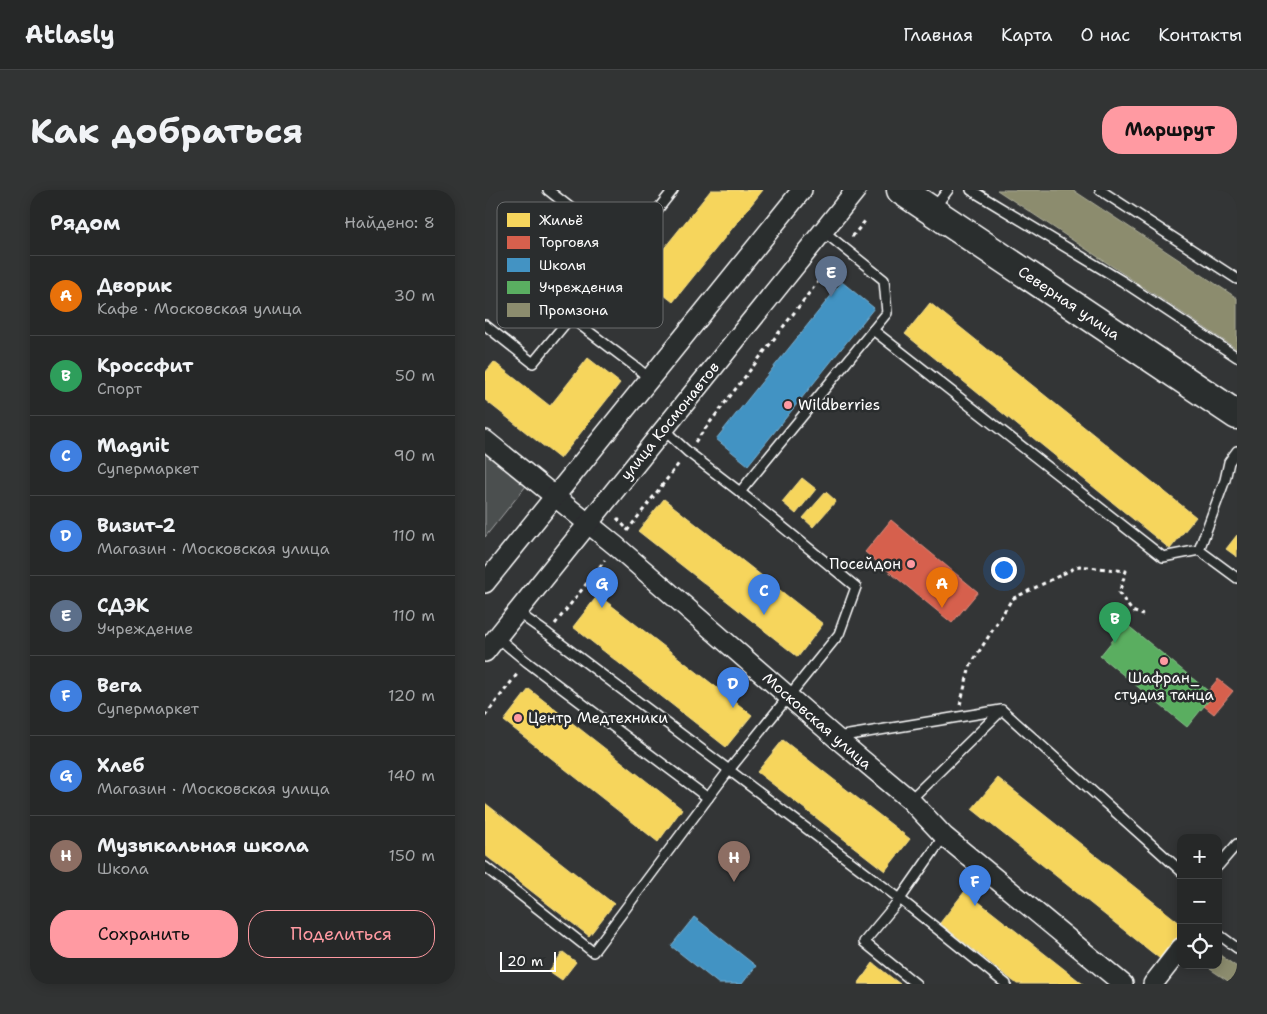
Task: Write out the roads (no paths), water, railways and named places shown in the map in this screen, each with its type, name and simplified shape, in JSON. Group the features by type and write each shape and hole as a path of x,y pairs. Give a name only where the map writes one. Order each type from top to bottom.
{"main road":[{"name":"Северная улица","path":"901,190 940,200 1237,415"}],"street":[{"path":"485,583 802,190"},
{"name":"улица Космонавтов","path":"491,645 855,190"},
{"name":"Московская улица","path":"485,440 615,546 910,800 944,836 1123,984"},
{"path":"1153,984 1177,953"}],"lane":[{"path":"547,190 562,202"},
{"path":"663,203 673,190"},
{"path":"971,190 1122,281 1237,357"},
{"path":"1100,190 1237,279"},
{"path":"740,492 887,313 884,280 823,230"},
{"path":"485,325 533,363 563,328"},
{"path":"584,328 650,379"},
{"path":"873,330 1163,557 1199,550 1237,578"},
{"path":"485,867 593,952 729,770 839,634 856,587 688,452 663,429"},
{"path":"1199,550 1225,480 1229,462 1237,451"},
{"path":"517,612 900,899 1007,984"},
{"path":"491,645 527,662 708,798"},
{"path":"835,737 1002,710"},
{"path":"910,800 1002,710"},
{"path":"1002,710 1177,867"},
{"path":"916,984 864,942 900,899 944,836"},
{"path":"1222,861 1237,844"},
{"path":"1222,937 1237,948"}],"place":[{"name":"СДЭК","path":"831,297"},
{"name":"Wildberries","path":"788,405"},
{"name":"Посейдон","path":"911,564"},
{"name":"Хлеб","path":"602,608"},
{"name":"Дворик","path":"942,608"},
{"name":"Magnit","path":"764,615"},
{"name":"Кроссфит","path":"1115,643"},
{"name":"Шафран_ студия танца","path":"1164,661"},
{"name":"Визит-2","path":"733,708"},
{"name":"Центр Медтехники","path":"518,718"},
{"name":"Музыкальная школа","path":"734,882"},
{"name":"Вега","path":"975,906"}]}
